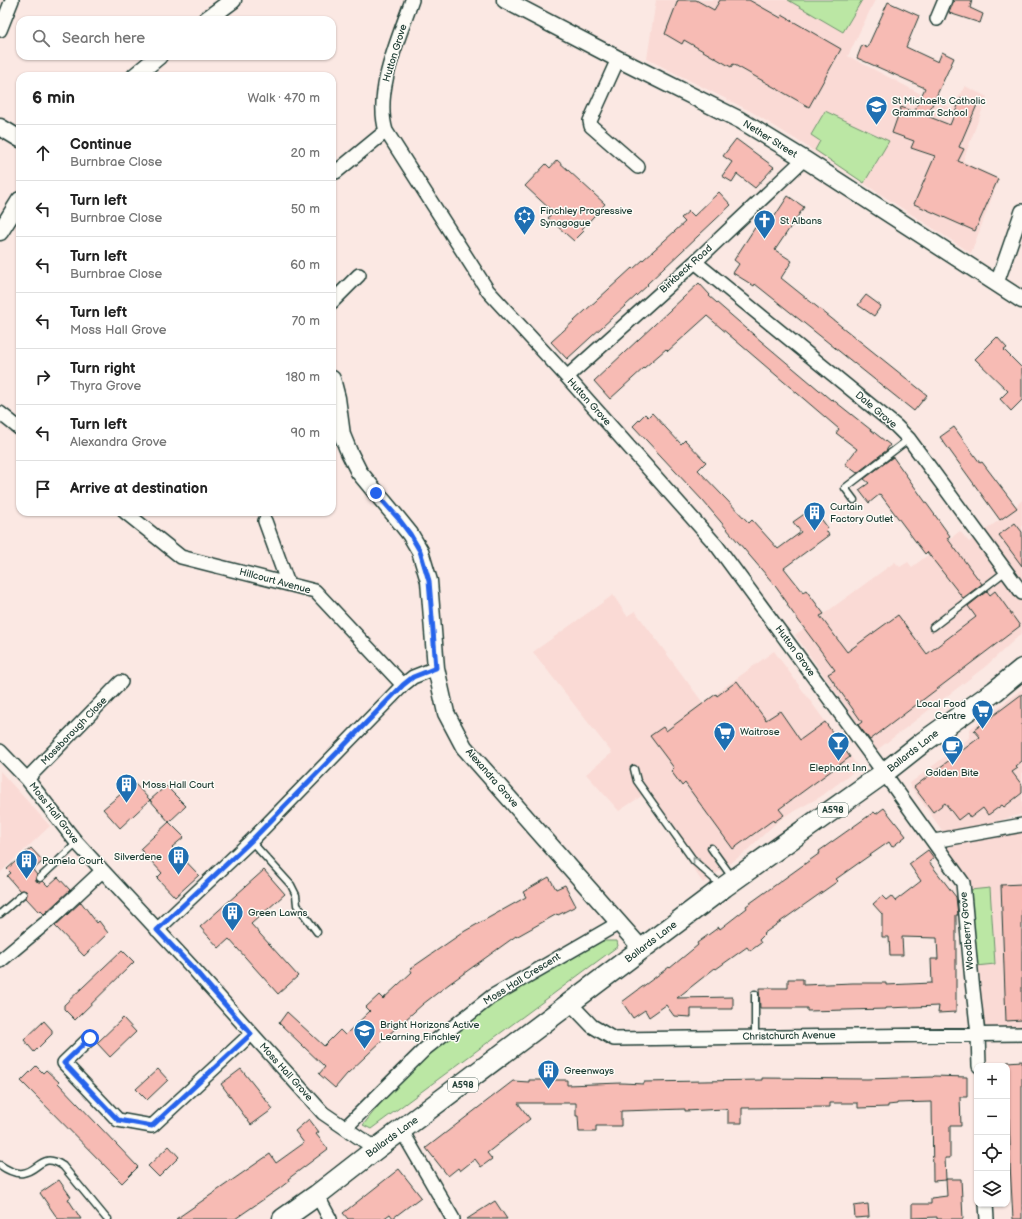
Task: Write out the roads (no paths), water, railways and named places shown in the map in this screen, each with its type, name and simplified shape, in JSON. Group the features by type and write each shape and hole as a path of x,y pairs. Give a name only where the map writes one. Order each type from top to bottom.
{"main road":[{"name":"Ballards Lane","path":"282,1219 317,1195 376,1149 402,1131 641,948 729,883 884,773 922,743 995,691 1022,669"}],"street":[{"path":"0,30 12,0"},
{"path":"211,16 233,0"},
{"name":"Hutton Grove","path":"412,0 389,69 382,102 386,131 488,291 567,377 717,546 884,773"},
{"name":"Nether Street","path":"505,0 740,120 804,159 1022,300"},
{"path":"937,19 945,0"},
{"path":"618,59 590,121 592,126 638,167"},
{"path":"140,72 154,60"},
{"path":"0,127 16,137"},
{"path":"336,172 386,131"},
{"name":"Birkbeck Road","path":"567,377 694,262 804,159"},
{"path":"0,232 16,206"},
{"path":"997,283 1022,211"},
{"name":"Dale Grove","path":"694,262 909,439 1022,593"},
{"path":"336,298 359,275"},
{"name":"Alexandra Grove","path":"336,394 342,435 352,459 359,472 398,518 420,551 429,581 436,668 446,713 464,747 641,948"},
{"path":"0,413 16,426"},
{"name":"Hillcourt Avenue","path":"130,516 182,557 315,591 403,685"},
{"path":"265,521 288,584"},
{"path":"157,930 251,841 403,685 413,677 436,668"},
{"name":"Mossborough Close","path":"27,779 122,682"},
{"name":"Moss Hall Grove","path":"0,751 27,779 77,843 192,967 323,1113 376,1149"},
{"name":"Woodberry Grove","path":"884,773 963,883 980,1063"},
{"path":"934,841 1022,824"},
{"path":"0,961 54,916 102,871"},
{"name":"Moss Hall Crescent","path":"346,1128 425,1049 491,997 619,923"},
{"name":"Christchurch Avenue","path":"570,1003 592,1026 614,1039 755,1036 1022,1034"},
{"path":"90,1038 64,1063 118,1120 152,1126 251,1034"},
{"path":"402,1131 453,1219"},
{"path":"317,1195 330,1219"},
{"path":"986,1207 987,1219"}],"lane":[{"path":"854,500 845,488 909,439"},
{"path":"933,627 1006,571"},
{"path":"634,769 637,781 694,861 729,883"},
{"path":"251,841 291,885 296,895 297,905 317,932"},
{"path":"40,878 77,843"},
{"path":"711,848 729,883"},
{"path":"0,914 23,894"},
{"path":"754,994 755,1036"},
{"path":"0,1166 17,1173 25,1173 45,1161 58,1162 108,1219"}],"place":[{"name":"St Michael's Catholic Grammar School","path":"876,126"},
{"name":"Finchley Progressive Synagogue","path":"525,236"},
{"name":"St Albans","path":"764,240"},
{"name":"Curtain Factory Outlet","path":"814,532"},
{"name":"Local Food Centre","path":"982,730"},
{"name":"Waitrose","path":"724,752"},
{"name":"Elephant Inn","path":"838,762"},
{"name":"Golden Bite","path":"952,766"},
{"name":"Moss Hall Court","path":"127,804"},
{"name":"Silverdene","path":"178,876"},
{"name":"Pamela Court","path":"27,880"},
{"name":"Green Lawns","path":"232,932"},
{"name":"Bright Horizons Active Learning Finchley","path":"365,1050"},
{"name":"Greenways","path":"548,1090"}]}
